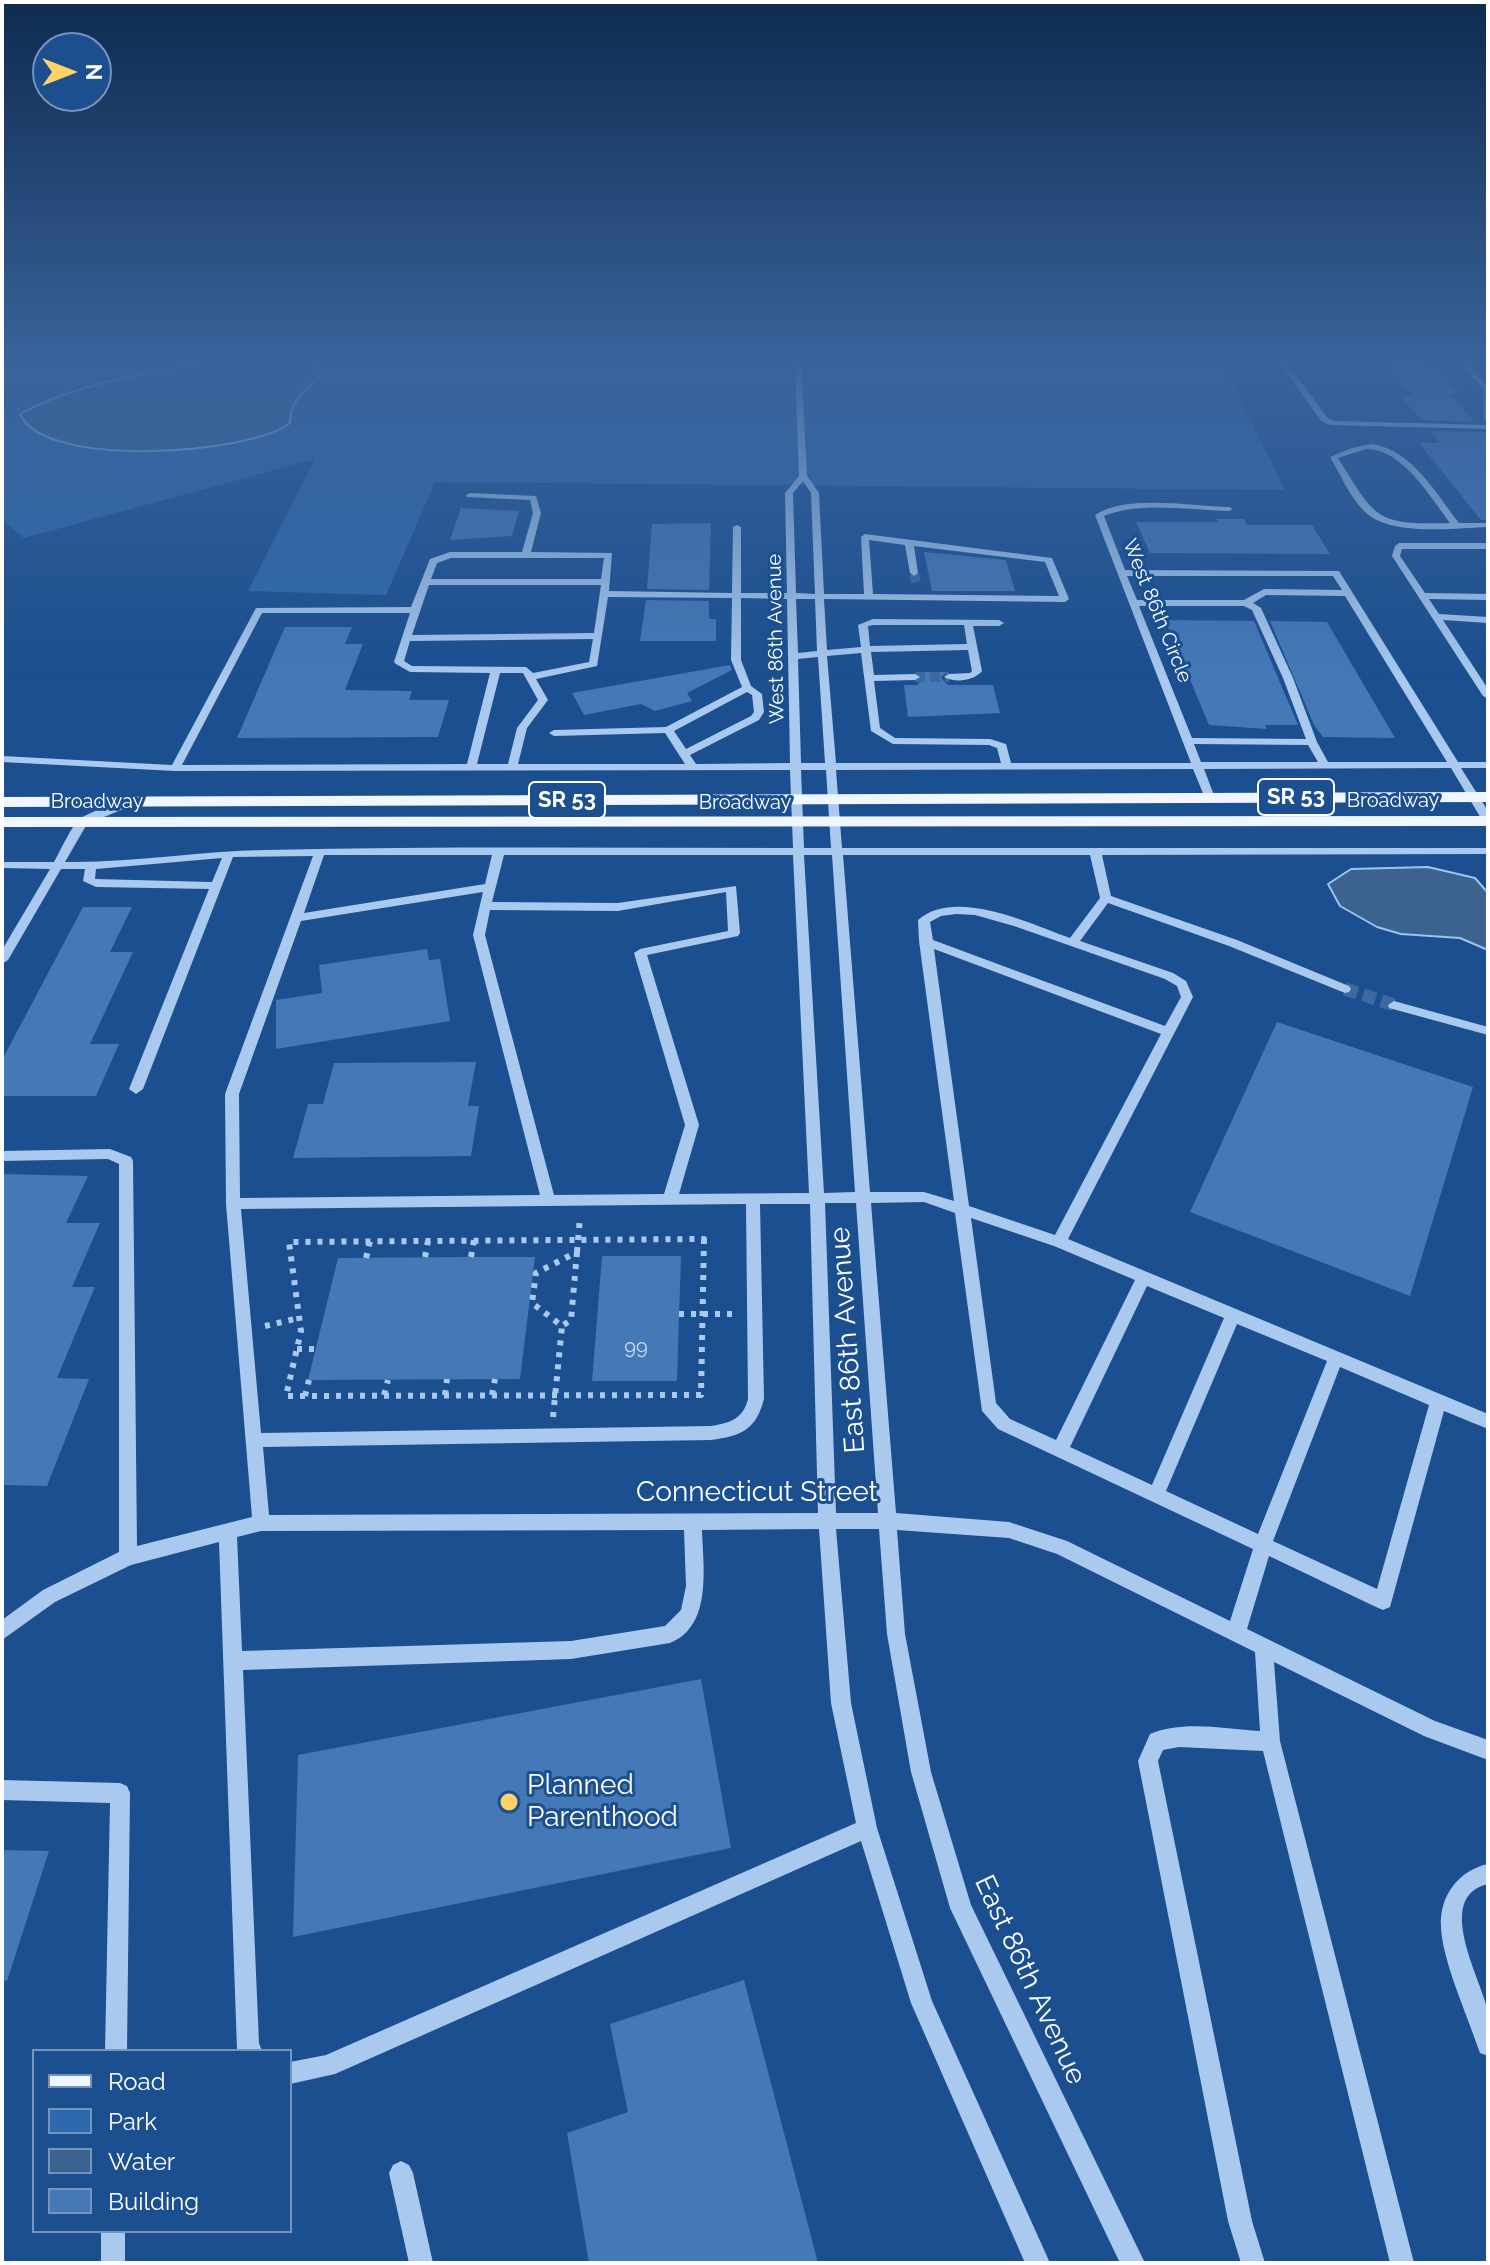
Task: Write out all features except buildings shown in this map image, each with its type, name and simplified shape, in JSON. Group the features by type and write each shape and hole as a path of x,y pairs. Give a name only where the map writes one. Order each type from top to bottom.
{"main road":[{"name":"Broadway","path":"2,802 1480,797"},
{"name":"Broadway","path":"2,822 1488,821"}],"street":[{"path":"803,468 803,476"},
{"path":"1341,468 1369,512 1382,521 1488,525"},
{"path":"1408,468 1456,525"},
{"name":"West 86th Avenue","path":"797,799 789,493 803,476 815,493 822,653 835,799"},
{"path":"470,495 533,498 537,513 526,555"},
{"name":"West 86th Circle","path":"1210,798 1099,515 1106,511 1229,509"},
{"path":"684,754 755,718 759,701 757,694 747,688 736,660 737,527"},
{"path":"604,594 869,598 1065,599 1049,560 990,548 909,544 865,537 869,598"},
{"path":"909,544 919,598"},
{"path":"1488,546 1399,546 1396,556 1488,696"},
{"path":"512,768 522,728 543,700 529,677 526,670 410,669 399,662 433,561 450,555 609,555 594,664 529,677"},
{"path":"1122,573 1336,573 1453,765 1480,797 1488,821"},
{"path":"426,582 605,582"},
{"path":"1246,603 1264,592 1348,593"},
{"path":"1422,596 1488,597"},
{"path":"1133,603 1246,603 1256,608 1325,766"},
{"path":"175,768 259,610 415,610"},
{"path":"1436,617 1488,620"},
{"path":"999,623 873,622 863,625 875,729 882,737 893,741 990,742 1002,746 1007,766"},
{"path":"949,677 973,676 977,671 968,623"},
{"path":"407,638 598,636"},
{"path":"795,656 865,649 974,647"},
{"path":"471,768 496,670"},
{"path":"870,678 915,677"},
{"path":"554,733 668,730 747,688"},
{"path":"668,730 692,766"},
{"path":"1190,741 1312,742"},
{"path":"2,759 175,768 1488,765"},
{"name":"East 86th Avenue","path":"797,799 817,1197 827,1521 841,1703 867,1828 922,2003 1038,2263"},
{"name":"East 86th Avenue","path":"835,799 896,1634 921,1772 961,1908 1133,2263"},
{"path":"2,960 83,822 119,807 152,802"},
{"path":"1073,943 1106,898 1095,851"},
{"path":"2,865 91,866 229,854 320,852 1488,851"},
{"path":"261,1523 233,1204 232,1094 320,852"},
{"path":"499,852 479,935 548,1200"},
{"path":"136,1089 229,854"},
{"path":"91,866 89,881 96,884 216,886"},
{"path":"297,918 489,887"},
{"path":"485,906 618,907 732,888 734,933 640,953 692,1125 670,1199"},
{"path":"1106,898 1233,943 1345,989"},
{"path":"1059,1242 1187,997 1182,984 1169,976 1073,943 961,907 933,912 924,920 925,941 988,1406 1004,1424 1383,1601 1438,1401"},
{"path":"925,941 1169,1032"},
{"path":"1394,1005 1488,1031"},
{"path":"2,1156 110,1154 126,1161 128,1557"},
{"path":"233,1204 924,1197 1059,1242 1488,1422"},
{"path":"254,1440 739,1429 753,1416 756,1399 753,1198"},
{"path":"1060,1450 1144,1277"},
{"path":"1156,1495 1233,1315"},
{"path":"1236,1633 1263,1545 1336,1358"},
{"name":"Connecticut Street","path":"2,1631 49,1596 128,1557 261,1523 889,1521 1009,1530 1048,1542 1431,1729 1488,1750"},
{"path":"233,1661 571,1650 670,1634 689,1614 695,1586 693,1522"},
{"path":"228,1531 248,2049"},
{"path":"1264,1647 1270,1741 1402,2263"},
{"path":"1253,2263 1240,2221 1148,1761 1157,1741 1179,1737 1270,1741"},
{"path":"2,1790 120,1793 116,2049"},
{"path":"292,2073 327,2066 867,1828"},
{"path":"1488,1874 1478,1875 1460,1889 1451,1926 1488,2045"},
{"path":"401,2173 421,2263"},
{"path":"113,2233 113,2263"}],"path":[{"path":"704,1239 701,1395 286,1396 297,1349 299,1318 289,1242 474,1240 704,1239"},
{"path":"471,1257 474,1240"},
{"path":"562,1326 571,1320 578,1240"},
{"path":"366,1258 370,1241"},
{"path":"425,1257 428,1241"},
{"path":"562,1326 532,1303 536,1273 577,1252"},
{"path":"679,1314 755,1313"},
{"path":"244,1331 299,1318"},
{"path":"555,1395 562,1326"},
{"path":"297,1349 315,1349"},
{"path":"445,1395 447,1379"},
{"path":"492,1395 495,1379"},
{"path":"305,1396 309,1380"},
{"path":"384,1395 388,1380"}],"green space":[{"path":"2,468 283,468 24,538 2,520"},
{"path":"311,468 1274,468 1285,490 435,482 386,595 248,591"}],"water":[{"path":"1428,867 1475,878 1488,893 1488,950 1460,938 1401,934 1377,927 1340,906 1328,884 1351,869"}],"tunnel":[{"path":"914,574 916,582"},
{"path":"915,677 949,677"},
{"path":"1345,989 1394,1005"}],"place":[{"name":"Planned Parenthood","path":"509,1802"}]}
